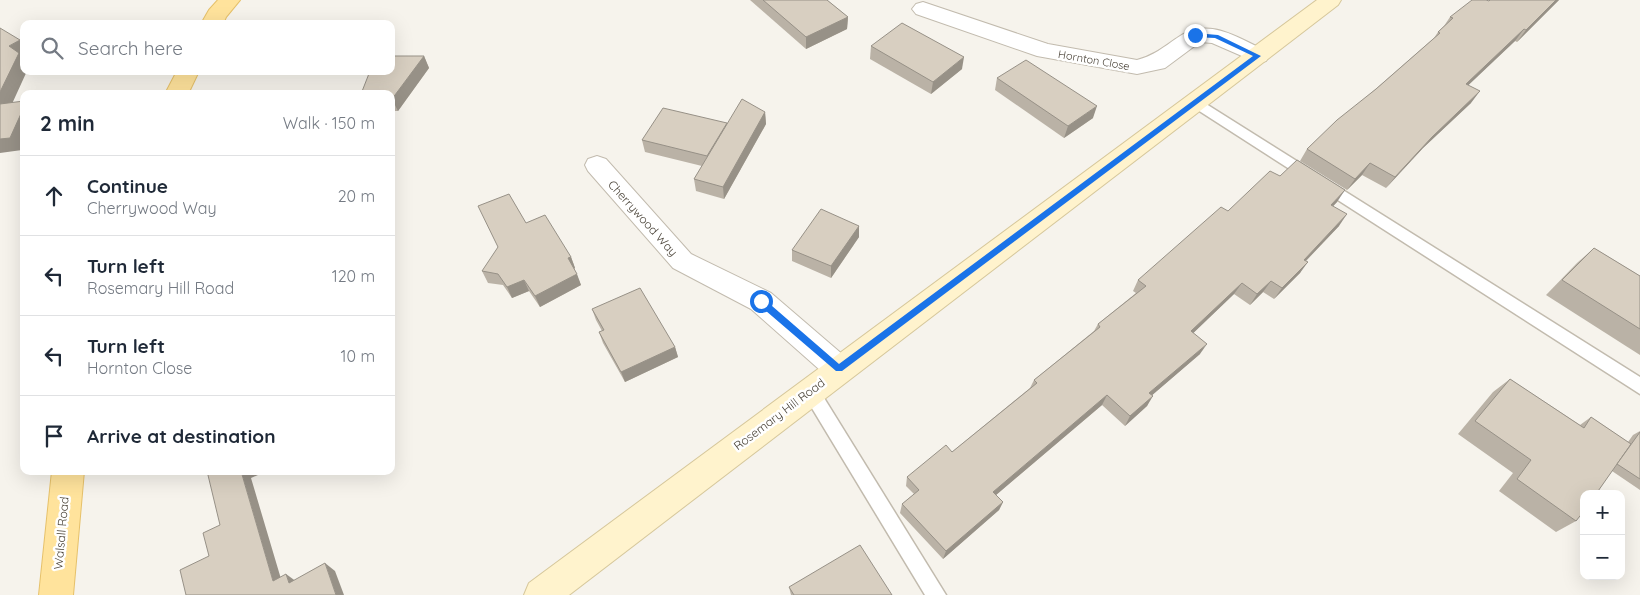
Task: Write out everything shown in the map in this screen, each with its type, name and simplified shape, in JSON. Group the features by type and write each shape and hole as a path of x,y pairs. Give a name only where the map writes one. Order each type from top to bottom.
{"main road":[{"path":"214,20 230,0"},
{"name":"Rosemary Hill Road","path":"541,595 810,390 1331,0"},
{"path":"178,90 186,75"},
{"name":"Walsall Road","path":"56,595 68,475"}],"street":[{"name":"Hornton Close","path":"923,9 1045,51 1136,67 1157,63 1195,35 1216,36 1258,56"},
{"name":"Cherrywood Way","path":"597,166 682,261 761,301 839,369"}],"lane":[{"path":"1195,102 1291,166 1446,261 1640,386"},
{"path":"810,390 936,595"}],"building":[{"path":"763,0 827,0 848,17 806,37"},
{"path":"1472,0 1556,0 1466,84 1480,91 1432,137 1395,177 1370,163 1355,179 1307,149 1337,120 1440,33 1438,32 1453,18 1450,17"},
{"path":"902,23 964,57 933,82 871,46"},
{"path":"0,28 20,40 9,46 19,53 0,92"},
{"path":"395,56 424,56 395,95 395,90 363,90 368,75 395,75"},
{"path":"1026,60 1097,106 1068,126 997,78"},
{"path":"742,99 765,112 723,187 694,179"},
{"path":"20,102 20,116 10,138 0,139 0,104"},
{"path":"663,108 727,123 707,156 642,140"},
{"path":"1297,160 1345,190 1331,205 1347,214 1304,260 1308,262 1282,288 1271,281 1257,294 1242,283 1191,331 1207,344 1149,393 1153,396 1130,416 1107,395 993,492 1003,502 946,551 902,504 919,490 907,477 946,445 952,452 1037,383 1034,380 1100,327 1098,324 1146,286 1138,280 1221,207 1228,211 1270,171 1280,176"},
{"path":"509,194 526,223 545,215 571,257 568,258 577,274 535,296 524,280 507,287 498,274 482,271 498,247 478,206"},
{"path":"821,209 859,226 831,266 792,250"},
{"path":"1594,248 1640,276 1640,329 1562,280"},
{"path":"640,288 675,347 621,372 599,332 604,330 592,309"},
{"path":"1510,379 1584,428 1591,417 1631,444 1599,490 1580,490 1580,516 1576,521 1517,479 1531,460 1475,421"},
{"path":"1640,432 1640,479 1617,464"},
{"path":"208,475 242,475 273,581 286,574 289,583 325,563 336,595 186,595 180,570 209,556 203,533 220,525"},
{"path":"860,545 892,595 794,595 789,587"}],"route":[{"path":"761,301 839,369 1258,56 1216,36 1195,35"}]}
